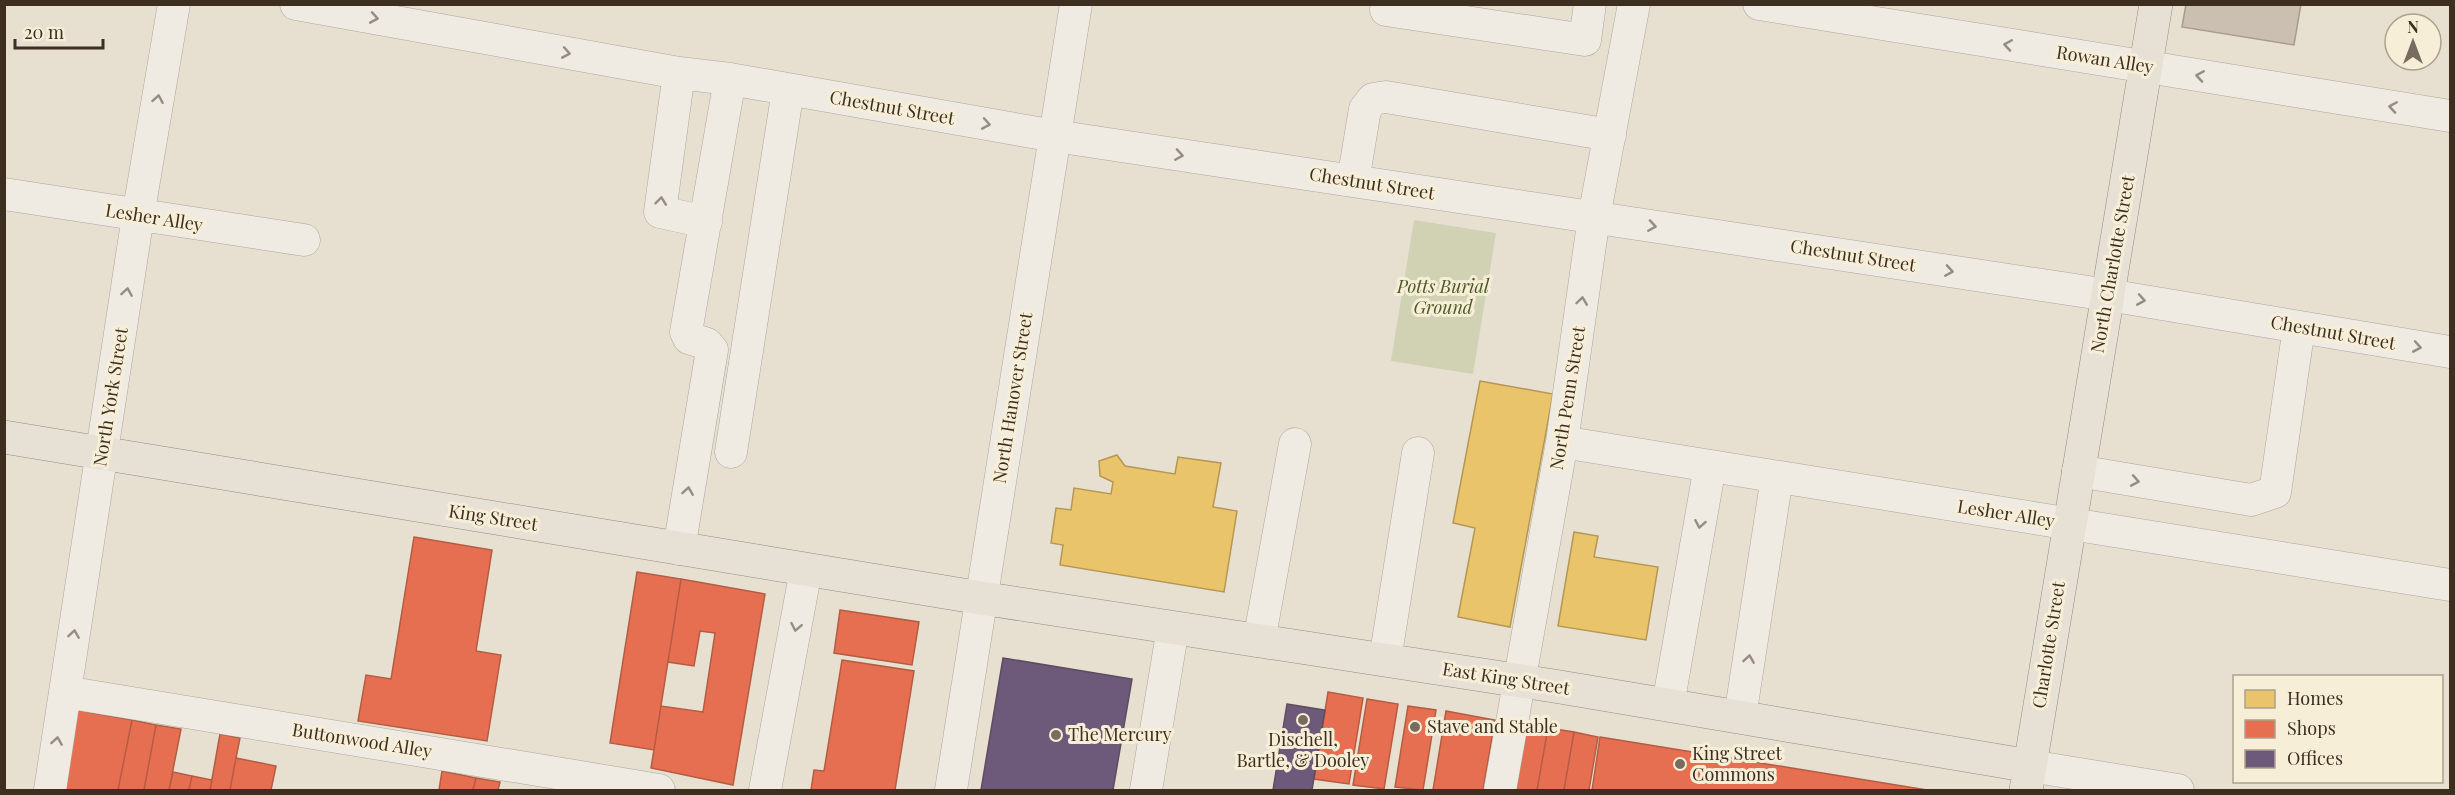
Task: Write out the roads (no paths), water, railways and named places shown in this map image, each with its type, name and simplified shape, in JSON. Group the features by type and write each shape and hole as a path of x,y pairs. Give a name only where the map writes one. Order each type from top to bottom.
{"main road":[{"name":"North Charlotte Street","path":"2068,524 2156,4"},
{"name":"King Street","path":"4,437 981,598"},
{"name":"Charlotte Street","path":"2028,778 2068,524"},
{"name":"East King Street","path":"981,598 1740,717 2028,778"}],"street":[{"name":"North York Street","path":"50,790 138,216 174,4"},
{"name":"Chestnut Street","path":"296,4 680,73 730,79 1055,136 2108,295 2451,352"},
{"name":"North Hanover Street","path":"951,790 1076,4"},
{"path":"1387,4 1386,10 1585,40 1590,4"},
{"name":"North Penn Street","path":"1500,790 1562,442 1594,217 1634,4"},
{"name":"Rowan Alley","path":"1759,4 2451,116"},
{"path":"680,73 660,212 706,222"},
{"path":"679,549 712,350 707,344 689,338 686,332 730,79"},
{"path":"731,452 788,90"},
{"path":"1353,181 1365,109 1373,99 1386,98 1610,135"},
{"name":"Lesher Alley","path":"4,194 304,240"},
{"path":"2078,471 2251,500 2275,492 2299,327"},
{"name":"Lesher Alley","path":"1562,442 2451,585"},
{"path":"1259,641 1295,444"},
{"path":"1385,660 1418,453"},
{"path":"1668,705 1710,466"},
{"path":"1740,717 1777,477"},
{"path":"765,790 806,570"},
{"path":"1146,790 1173,628"},
{"name":"Buttonwood Alley","path":"65,692 659,790"},
{"path":"2028,778 2178,790"}],"place":[{"name":"Dischell, Bartle, & Dooley","path":"1303,720"},
{"name":"Stave and Stable","path":"1415,727"},
{"name":"The Mercury","path":"1056,735"},
{"name":"King Street Commons","path":"1680,764"}],"park label":[{"name":"Potts Burial Ground","path":"1443,297"}]}
